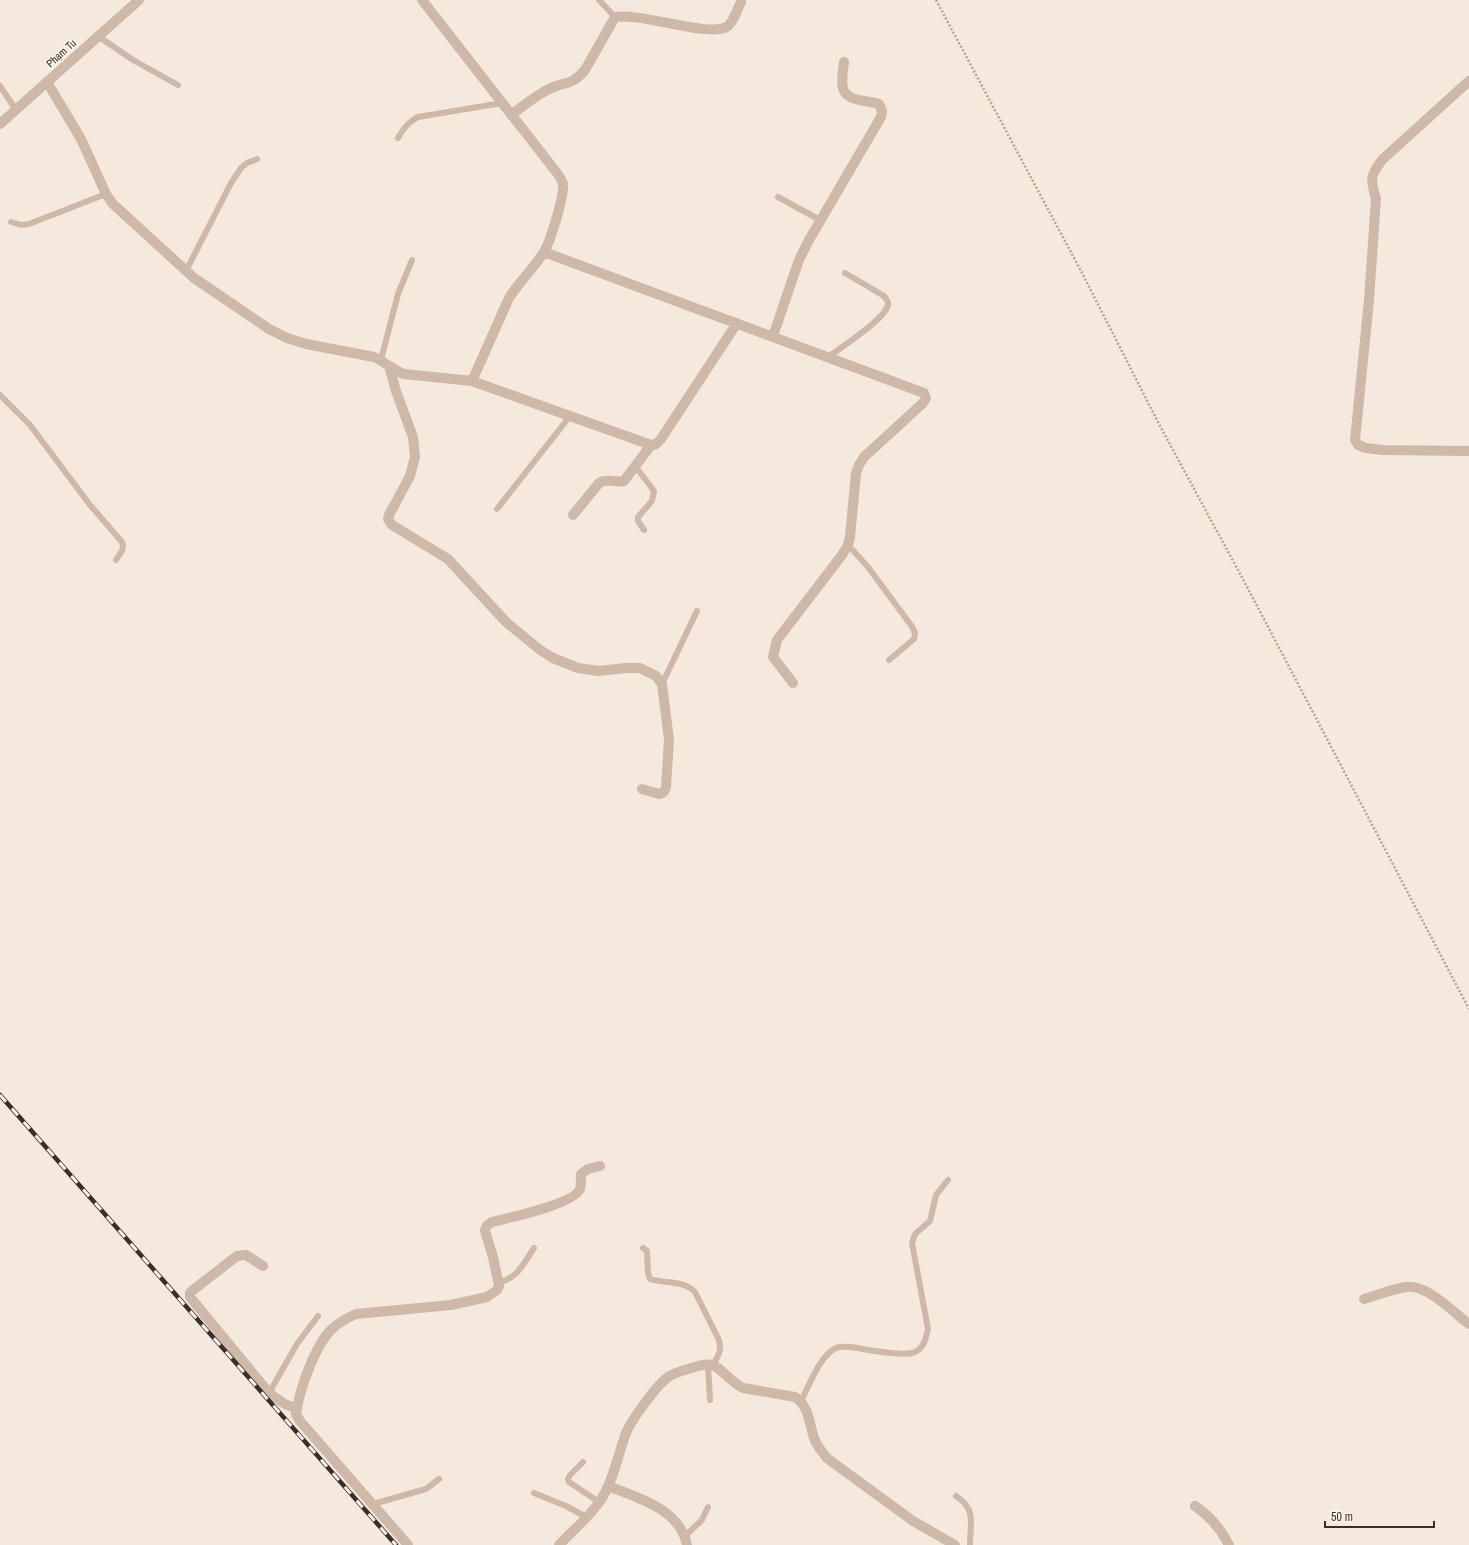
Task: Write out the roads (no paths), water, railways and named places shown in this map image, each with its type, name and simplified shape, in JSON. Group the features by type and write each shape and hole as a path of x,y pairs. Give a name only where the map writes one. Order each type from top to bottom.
{"street":[{"name":"Phạm Tu","path":"0,124 139,0"},
{"path":"422,0 558,173 563,182 563,191 550,241 544,252 509,298 472,381"},
{"path":"511,115 547,90 571,82 579,77 585,70 615,17 649,18 691,28 721,29 727,27 732,21 741,2"},
{"path":"772,336 799,260 809,240 881,118 882,111 879,104 851,98 846,94 843,88 844,62"},
{"path":"1469,81 1383,159 1375,169 1372,178 1371,186 1376,199 1369,300 1355,429 1355,440 1358,445 1366,448 1382,450 1469,451"},
{"path":"47,82 81,139 106,194 113,204 186,271 210,290 269,329 287,338 306,344 374,357 385,363 396,372 404,374 472,381 651,445 656,444 661,439 737,323"},
{"path":"544,252 924,393 926,398 923,403 864,457 859,465 856,473 848,545 777,640 773,657 793,683"},
{"path":"385,363 413,436 415,457 410,476 388,519 392,525 448,559 506,622 540,650 553,658 578,668 598,671 640,668 656,676 662,684 669,740 666,787 664,792 660,794 642,789"},
{"path":"573,516 603,480 619,482 624,481 636,467 651,445"},
{"path":"408,1545 300,1421 296,1414 310,1365 331,1330 343,1320 356,1314 450,1305 487,1297 497,1290 498,1283 493,1257 485,1232 488,1224 527,1213 572,1197 580,1189 581,1174 588,1169 600,1166"},
{"path":"263,1266 246,1255 237,1256 193,1290 190,1293 190,1297 269,1393 285,1404 297,1408"},
{"path":"1364,1299 1407,1287 1416,1287 1427,1291 1469,1324"},
{"path":"559,1545 599,1502 608,1486 631,1422 660,1384 679,1371 710,1365 736,1385 743,1388 795,1397 801,1401 806,1408 814,1439 819,1450 828,1459 913,1521 955,1545"},
{"path":"608,1486 657,1506 678,1524 686,1540"},
{"path":"1195,1506 1206,1513 1217,1526 1229,1545"}],"lane":[{"path":"599,0 615,17"},
{"path":"98,36 133,60 178,85"},
{"path":"0,86 16,110"},
{"path":"398,138 406,126 418,117 502,103"},
{"path":"186,271 231,183 241,168 247,163 257,160"},
{"path":"12,222 21,225 29,224 106,194"},
{"path":"778,197 820,220"},
{"path":"385,363 398,294 412,260"},
{"path":"828,357 868,327 884,312 888,305 888,301 884,296 845,273"},
{"path":"0,396 30,425 90,505 122,542 124,546 123,550 116,560"},
{"path":"497,509 570,416"},
{"path":"636,467 654,491 652,501 638,517 638,521 644,530"},
{"path":"848,545 868,567 913,628 914,639 889,660"},
{"path":"662,684 697,611"},
{"path":"801,1401 818,1368 830,1353 837,1348 850,1347 900,1354 914,1353 921,1347 928,1329 912,1243 915,1234 930,1221 936,1195 948,1180"},
{"path":"498,1283 513,1277 534,1248"},
{"path":"643,1248 647,1251 648,1272 650,1279 691,1287 695,1292 719,1340 721,1347 720,1352 710,1365 710,1400"},
{"path":"269,1393 293,1349 318,1316"},
{"path":"583,1462 570,1475 568,1479 569,1482 599,1502"},
{"path":"373,1504 426,1488 439,1479"},
{"path":"534,1493 566,1506 586,1517"},
{"path":"956,1496 965,1502 970,1509 970,1545"},
{"path":"686,1540 702,1520 708,1507"}],"railway":[{"path":"0,1095 396,1545"}]}
